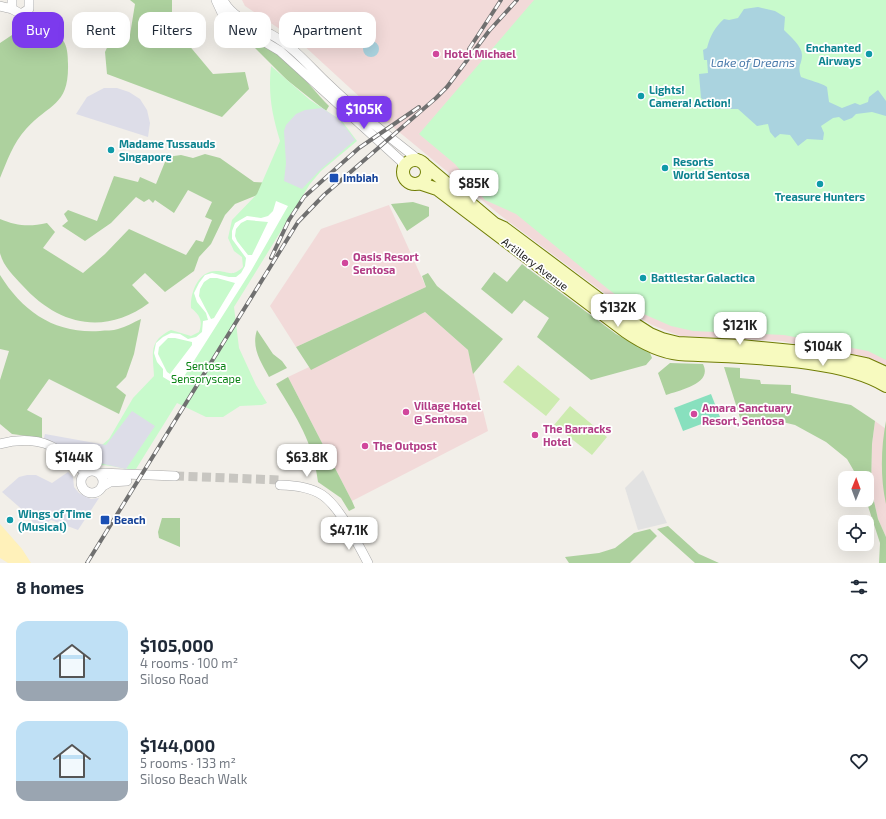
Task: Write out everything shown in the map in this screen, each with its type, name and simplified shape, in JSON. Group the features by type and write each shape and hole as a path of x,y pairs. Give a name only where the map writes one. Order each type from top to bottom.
{"street":[{"path":"0,6 12,5 17,14 24,13 29,9 29,0"},
{"path":"216,0 222,13 230,21 280,51 297,65 345,112 401,161 404,167 413,160 422,163"},
{"path":"223,0 243,21 272,34 293,49 352,106 395,143 422,163 426,175 419,183"},
{"name":"Artillery Avenue","path":"422,163 495,224 504,228 603,302 650,334 678,343 742,346 818,354 866,364 886,372"},
{"name":"Artillery Avenue","path":"404,167 405,178 411,183 419,183 437,189 624,331 657,349 668,353 678,354 765,359 820,365 860,373 886,386"},
{"path":"0,444 24,440 39,443 56,449 80,469 87,471 94,470 100,473 175,479 110,482 98,491 92,493 85,491 72,463"},
{"path":"82,485 81,479 87,471"},
{"path":"100,473 103,478 103,486"},
{"path":"283,483 323,493 337,508 368,563"}],"shaded area":[{"name":"Resorts World Sentosa","path":"242,0 886,0 886,367 868,359 781,341 680,336 652,325 627,310 500,215 387,122 306,48 376,48 376,12 279,12 279,28 271,23 271,12 254,12 245,6"},
{"path":"104,88 117,88 129,92 140,99 147,110 150,123 148,137 76,114 87,97"},
{"path":"322,108 340,120 355,140 320,170 302,189 284,181 286,163 284,131 286,125 296,114 305,110"},
{"path":"389,205 426,287 296,347 270,306 321,229"},
{"name":"Village Hotel @ Sentosa","path":"425,312 468,350 488,431 352,501 288,377"},
{"path":"132,411 155,426 126,469 99,463 84,466 77,464 67,449 44,438 45,434 106,445"},
{"path":"875,421 886,429 886,537 878,519 874,501 874,471 871,471 872,444"},
{"path":"643,470 667,523 638,530 625,488"},
{"path":"68,472 73,477 74,487 79,493 91,499 99,498 78,530 51,520 39,530 25,512 2,492 19,477 36,475 52,483"}],"green space":[{"path":"130,0 172,0 172,12 138,12 138,48 191,48 213,74 245,72 249,89 222,117 107,74 105,52 107,48 130,48 130,35 135,4"},
{"name":"Resorts World Sentosa","path":"534,0 886,0 886,360 868,351 784,335 693,331 671,326 639,312 608,289 516,214 485,200 455,164 419,134"},
{"path":"12,35 12,48 64,48 64,42 67,51 68,64 65,88 61,96 21,134 11,152 0,178 0,43"},
{"path":"255,48 270,48 279,54 300,74 329,106 326,111 287,80"},
{"name":"Sentosa Sensoryscape","path":"271,66 310,100 342,121 357,141 321,171 310,184 234,307 239,348 256,385 267,403 262,405 240,406 223,417 206,417 177,403 136,469 105,465 78,465 109,439 133,398 154,376 153,355 155,344 158,339 171,330 191,336 199,332 201,321 197,313 191,308 191,302 196,284 200,279 210,272 220,271 233,273 243,267 242,257 234,251 228,238 232,220 257,194 280,141 271,104"},
{"path":"205,154 220,158 254,182 272,183 265,192 235,204 225,215 211,244 199,257 194,271 165,292 145,273 132,285 149,303 132,313 115,320 99,322 82,321 66,317 36,299 12,274 1,258 0,219 23,225 47,223 55,232 43,248 83,273 105,254 129,229 186,255 196,240 203,242 212,220 205,217 212,202 188,190 174,213 155,200 153,203 149,199 144,202 136,197 111,223 85,241 62,226 68,221 64,214 68,210 97,221 114,176 138,182 140,177 156,184 167,157 181,155 193,158"},
{"path":"413,202 429,207 429,216 407,231 391,204"},
{"path":"522,264 616,334 650,353 652,358 646,365 591,380 537,337 549,318 524,300 512,314 481,289 494,272 507,282"},
{"path":"428,273 437,286 503,339 473,374 468,350 425,312 311,370 296,347 426,287 422,276"},
{"path":"0,275 19,300 30,310 42,318 69,329 84,331 114,330 141,319 134,354 126,377 116,387 126,395 119,414 49,379 27,410 42,418 42,438 12,434 0,424 0,380 9,351 0,349"},
{"path":"257,330 273,354 282,361 287,368 269,377 256,349 255,337"},
{"path":"670,363 703,364 705,371 703,377 694,385 666,395 658,373"},
{"path":"518,365 560,399 546,416 503,382"},
{"path":"724,367 740,368 740,378 760,380 761,384 791,385 791,393 851,405 875,421 872,444 871,471 854,471 847,459 826,442 795,425 774,420 742,424"},
{"path":"288,377 352,501 355,508 349,511 341,498 318,482 316,467 308,442 276,384"},
{"path":"711,394 720,417 683,431 674,408"},
{"path":"570,406 607,437 592,455 554,425"},
{"path":"886,421 886,504 882,462"},
{"path":"874,501 878,519 886,537 886,563 879,563 880,543 874,525 874,515 871,515 868,507 874,507"},
{"path":"162,518 180,518 180,547 159,538 158,532"},
{"path":"668,526 699,554 719,563 695,563 657,529"},
{"path":"650,529 657,536 630,563 569,563 565,557 599,553 615,548 634,533"}],"sand":[{"path":"0,524 22,549 31,563 8,563 0,558"}],"water":[{"name":"Lake of Dreams","path":"758,7 775,11 785,17 784,30 795,41 800,48 802,55 799,70 801,77 827,87 829,102 842,108 855,103 860,105 868,102 869,97 878,90 886,101 886,116 872,112 856,114 852,118 844,121 839,117 833,118 821,126 824,133 823,140 807,139 798,146 790,135 780,134 775,138 770,132 768,124 757,126 738,109 716,109 701,98 699,74 708,73 707,60 704,60 703,50 707,48 713,32 724,19 729,20 738,18 744,9"},
{"path":"376,44 378,46 378,52 371,57 364,52 363,49 376,48"}],"pier":[{"path":"276,201 288,206 251,271 178,386 163,377 163,369 157,362 154,353 156,343 171,333 180,334 188,339 196,337 202,332 203,321 208,320 206,313 197,302 194,293 199,283 205,275 212,273 236,277 241,273 245,266 246,258 232,239 232,231 235,223 247,216 261,218 268,216 273,211","holes":["247,220 268,222 252,255 248,255 235,236 236,229 241,223","210,278 217,278 235,283 214,318 211,319 199,296 200,289 204,282","168,338 192,342 192,345 170,374 167,372 158,354 159,347"]}],"tunnel":[{"path":"175,476 281,480"}],"railway":[{"path":"469,49 501,0"},
{"path":"87,563 298,222 324,195 447,87 489,31 517,0"},
{"path":"271,258 289,220 304,197 359,148 419,107"}],"place":[{"name":"Hotel Michael","path":"436,54"},
{"name":"Enchanted Airways","path":"869,54"},
{"name":"Lights! Camera! Action!","path":"641,96"},
{"name":"Madame Tussauds Singapore","path":"111,150"},
{"name":"Resorts World Sentosa","path":"665,168"},
{"name":"Imbiah","path":"334,178"},
{"name":"Treasure Hunters","path":"820,184"},
{"name":"Oasis Resort Sentosa","path":"345,263"},
{"name":"Battlestar Galactica","path":"643,278"},
{"name":"Village Hotel @ Sentosa","path":"406,412"},
{"name":"Amara Sanctuary Resort, Sentosa","path":"694,414"},
{"name":"The Barracks Hotel","path":"535,435"},
{"name":"The Outpost","path":"365,446"},
{"name":"Wings of Time (Musical)","path":"10,520"},
{"name":"Beach","path":"105,520"}]}
